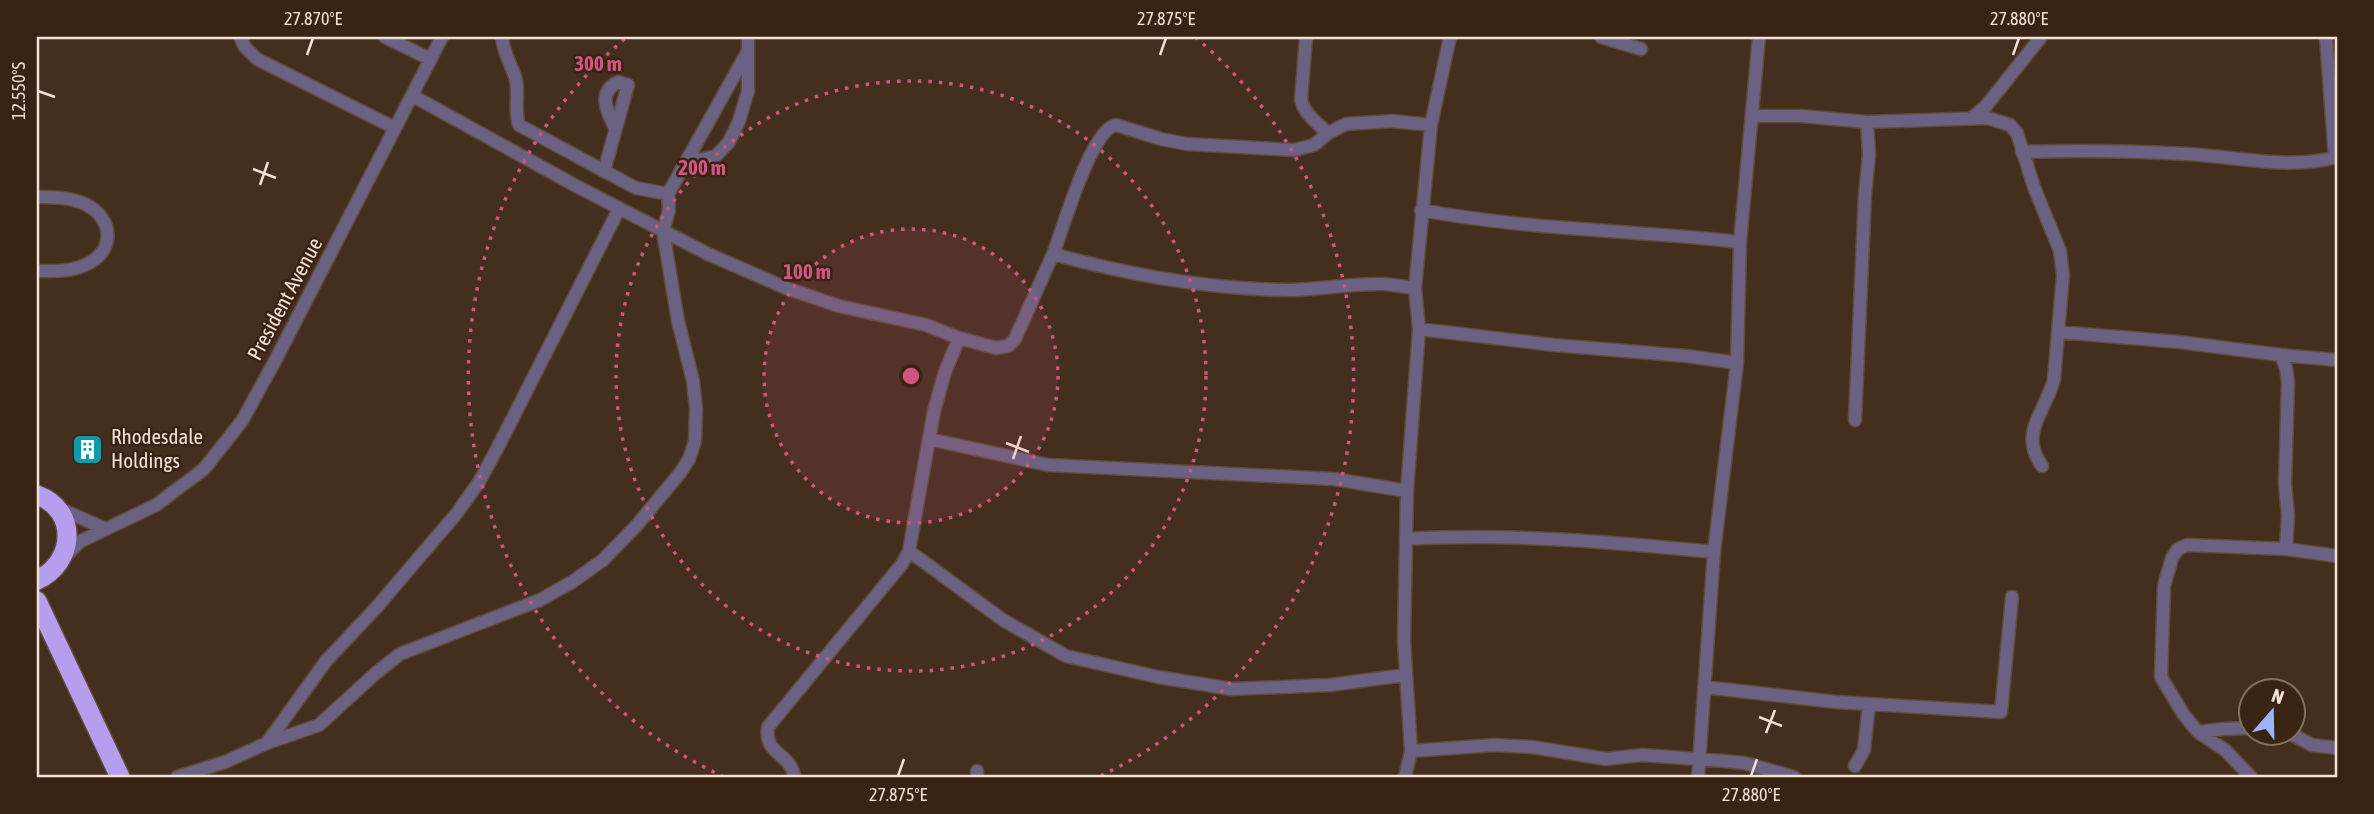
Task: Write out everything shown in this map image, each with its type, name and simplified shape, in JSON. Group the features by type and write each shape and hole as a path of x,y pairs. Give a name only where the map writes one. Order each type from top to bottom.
{"highway":[{"path":"43,496 63,519 67,532 66,545 49,589 49,622"},
{"path":"37,580 59,563"},
{"path":"37,601 120,777"}],"street":[{"path":"240,37 244,47 257,58 396,128"},
{"path":"385,37 430,60"},
{"name":"President Avenue","path":"59,563 81,541 156,505 204,469 242,421 442,37"},
{"path":"502,37 502,47 516,79 516,116 519,125 636,188 668,194"},
{"path":"687,163 716,156 729,142 748,91 748,37"},
{"path":"1306,37 1301,100 1308,115 1328,133"},
{"path":"1405,777 1411,751 1405,675 1407,491 1419,329 1415,288 1431,125 1450,37"},
{"path":"1601,37 1641,49"},
{"path":"1698,777 1714,552 1737,363 1740,242 1759,37"},
{"path":"1973,117 1986,106 2041,37"},
{"path":"2022,152 2186,154 2284,164 2320,162 2336,157 2326,37"},
{"path":"177,777 225,762 267,743 319,725 400,654 540,600 572,582 603,560 637,525 680,473 690,459 695,441 696,410 693,381 678,321 663,231 669,210 668,194 748,51"},
{"path":"413,96 619,209 708,254 786,288 839,306 926,326 996,348 1008,346 1015,339 1054,254 1088,159 1106,128 1111,125 1116,124 1161,139 1187,144 1294,150 1314,145 1328,133 1346,124 1392,121 1431,125"},
{"path":"1752,116 1812,117 1867,122 1973,117 1998,120 2010,125 2017,133 2060,251 2063,275 2051,390 2032,433 2032,449 2042,466"},
{"path":"1855,420 1869,155 1867,122"},
{"path":"604,171 615,128"},
{"path":"37,197 61,197 85,205 102,217 108,229 107,245 85,265 61,271 37,271"},
{"path":"267,743 326,661 418,560 479,482 619,209"},
{"path":"1421,210 1475,220 1534,226 1740,242"},
{"path":"1054,254 1153,278 1222,285 1287,290 1383,284 1415,288"},
{"path":"1419,329 1737,363"},
{"path":"2058,332 2179,342 2337,360"},
{"path":"794,777 790,763 769,744 766,737 768,727 902,564 909,551 929,439 945,372 959,338"},
{"path":"2281,355 2288,382 2286,549"},
{"path":"929,439 1048,465 1334,479 1407,491"},
{"path":"43,496 106,529"},
{"path":"1407,539 1511,537 1714,552"},
{"path":"2251,777 2225,750 2198,732 2184,715 2161,677 2164,586 2172,558 2178,549 2187,545 2286,549 2337,555"},
{"path":"909,551 1003,620 1066,656 1158,677 1232,689 1330,685 1405,675"},
{"path":"1704,687 1869,704 2001,712 2011,597"},
{"path":"1855,766 1864,750 1869,704"},
{"path":"2198,732 2238,729"},
{"path":"2308,743 2337,748"},
{"path":"1411,751 1532,747 1606,759 1642,755 1744,763 1794,777"}],"place":[{"name":"Rhodesdale Holdings","path":"88,449"}]}
